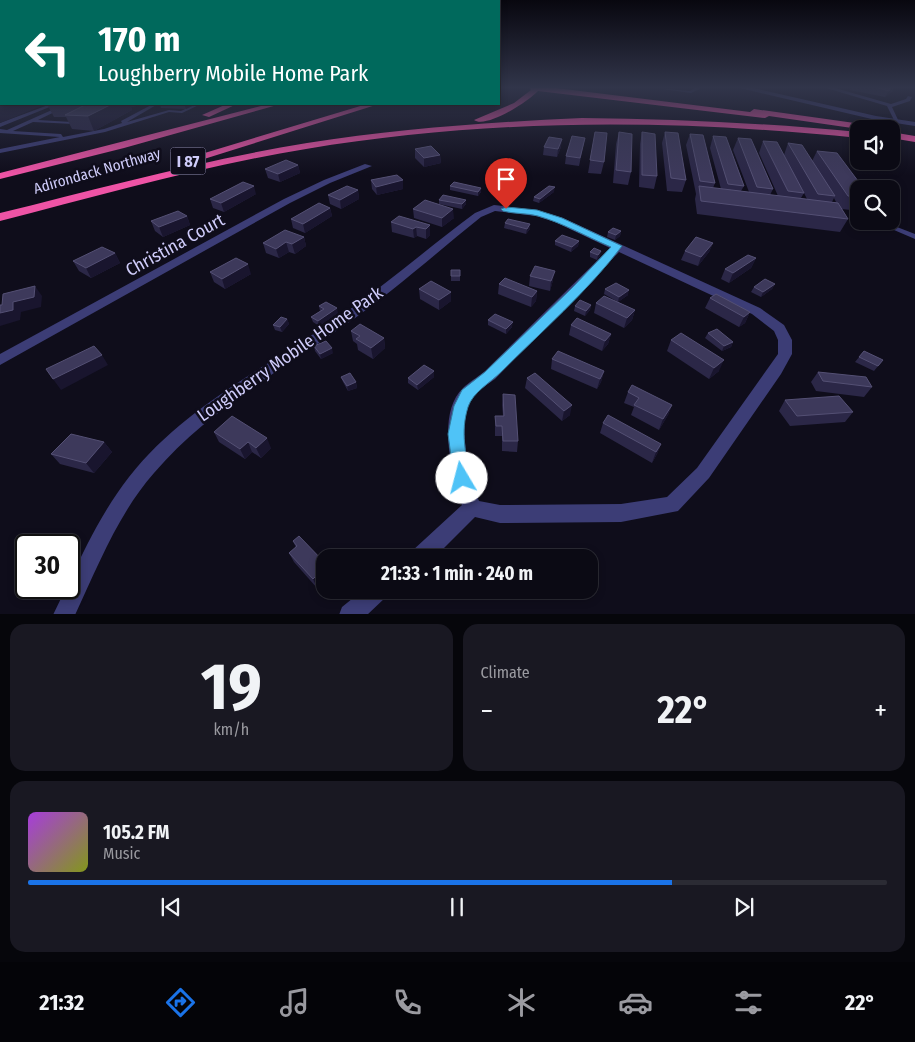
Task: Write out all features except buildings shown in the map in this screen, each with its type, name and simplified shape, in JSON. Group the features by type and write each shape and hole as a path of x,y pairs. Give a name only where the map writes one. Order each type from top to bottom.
{"highway":[{"path":"0,175 159,131 198,117"},
{"name":"Adirondack Northway","path":"0,175 230,117"},
{"name":"Adirondack Northway","path":"0,216 334,117"},
{"path":"447,128 489,117"},
{"path":"763,117 850,129"},
{"path":"793,117 850,125"},
{"path":"0,216 220,162 337,141 447,128 572,121 665,120 744,124 850,134"},
{"path":"900,132 915,135"},
{"path":"900,137 915,141"},
{"path":"900,140 915,141"}],"street":[{"path":"873,117 888,120"},
{"path":"900,122 915,124"},
{"name":"Christina Court","path":"0,360 309,190 350,171 368,166"},
{"name":"Loughberry Mobile Home Park","path":"64,614 109,522 147,468 189,426 218,403 342,321 478,215 494,208 537,213 559,220 748,307 769,319 779,328 785,340 785,354 703,473 672,504 621,513 500,514 472,508"},
{"path":"429,549 472,508 462,478 455,434 461,406 467,393 490,375 618,246"},
{"path":"350,614 368,599"}],"lane":[{"path":"0,125 22,117"},
{"path":"7,131 43,117"},
{"path":"116,127 134,117"},
{"path":"0,151 116,127 150,117"},
{"path":"34,121 72,123"},
{"path":"0,131 71,136"},
{"path":"898,230 915,237"}],"route":[{"path":"462,478 455,434 461,406 467,393 490,375 618,246 559,220 537,213 506,209"}]}
